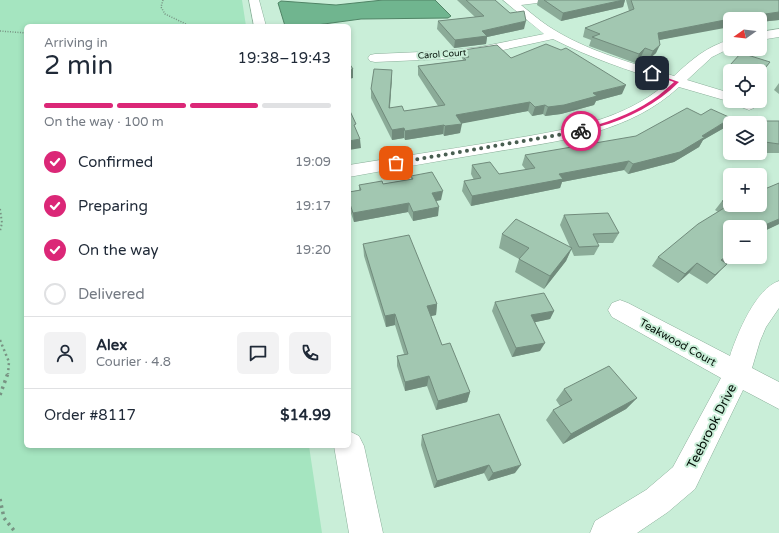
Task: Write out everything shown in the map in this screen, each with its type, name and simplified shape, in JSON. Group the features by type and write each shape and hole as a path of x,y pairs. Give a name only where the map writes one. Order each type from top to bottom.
{"street":[{"path":"254,0 260,24"},
{"path":"510,1 537,0"},
{"path":"510,1 538,25 554,35 597,55 723,96"},
{"path":"767,35 779,33"},
{"name":"Carol Court","path":"376,58 474,52 554,35"},
{"path":"351,171 521,142 589,129 609,123 639,110 655,101 698,61 723,47"},
{"name":"Teebrook Drive","path":"608,533 657,501 684,478 737,374 747,341 756,321 779,290"},
{"name":"Teakwood Court","path":"620,310 779,396"},
{"path":"348,448 366,533"}],"path":[{"path":"163,0 161,7 165,14 186,24"},
{"path":"0,31 24,33"},
{"path":"0,209 2,223 0,230"},
{"path":"0,340 8,362 8,377 0,395"},
{"path":"0,500 4,518 16,533"}],"shaded area":[{"path":"0,0 242,0 246,24 24,24 24,448 309,448 322,533 0,533"},
{"path":"383,0 435,0 451,16 448,18 361,19 324,24 284,24 278,3 281,1 336,5"}],"building":[{"path":"466,0 495,0 510,13 524,11 526,21 482,31 487,36 455,40 438,21 484,16"},
{"path":"544,0 623,0 563,13"},
{"path":"631,0 779,0 779,12 767,14 767,12 723,12 723,20 658,33 660,45 653,51 645,48 639,54 592,37 600,34 585,28 634,9"},
{"path":"546,44 561,50 566,48 626,85 593,93 597,96 564,105 548,107 545,105 535,107 530,102 456,115 462,124 444,125 405,131 404,128 392,130 371,89 374,69 392,70 389,108 402,106 404,111 445,105 418,66 466,60 464,58 469,57 463,50 497,45 511,58"},
{"path":"738,56 751,56 770,62 767,66 767,64 731,64"},
{"path":"687,108 701,115 711,109 727,116 723,116 723,123 702,136 705,137 680,152 633,164 629,161 559,174 563,179 472,196 464,181 481,178 472,165 490,162 499,174 535,168 525,155 636,136"},
{"path":"351,113 356,124 354,125 360,139 351,141"},
{"path":"767,121 779,121 779,144 767,142"},
{"path":"432,172 443,191 432,193 439,207 413,212 409,203 353,213 351,207 351,192 361,190 359,185 382,181 383,184 413,179 411,176"},
{"path":"779,183 779,219 767,224 767,220 723,220 723,259 721,260 723,264 727,264 715,275 697,263 685,274 658,257 698,224 723,209 723,212 767,212 767,188"},
{"path":"608,213 619,233 593,234 599,246 579,247 564,215"},
{"path":"516,219 572,248 550,276 519,259 529,248 502,234"},
{"path":"409,235 437,304 427,306 442,345 450,343 470,392 438,401 429,376 405,382 397,356 408,354 395,314 385,316 363,244"},
{"path":"544,293 554,311 531,315 545,343 516,348 495,302"},
{"path":"609,366 637,398 571,434 553,410 572,400 564,389"},
{"path":"499,414 521,465 493,473 489,465 437,481 422,435"}],"way so far":[{"path":"396,163 581,131"}],"route":[{"path":"581,131 609,123 639,110 655,101 677,82 652,73"}]}
